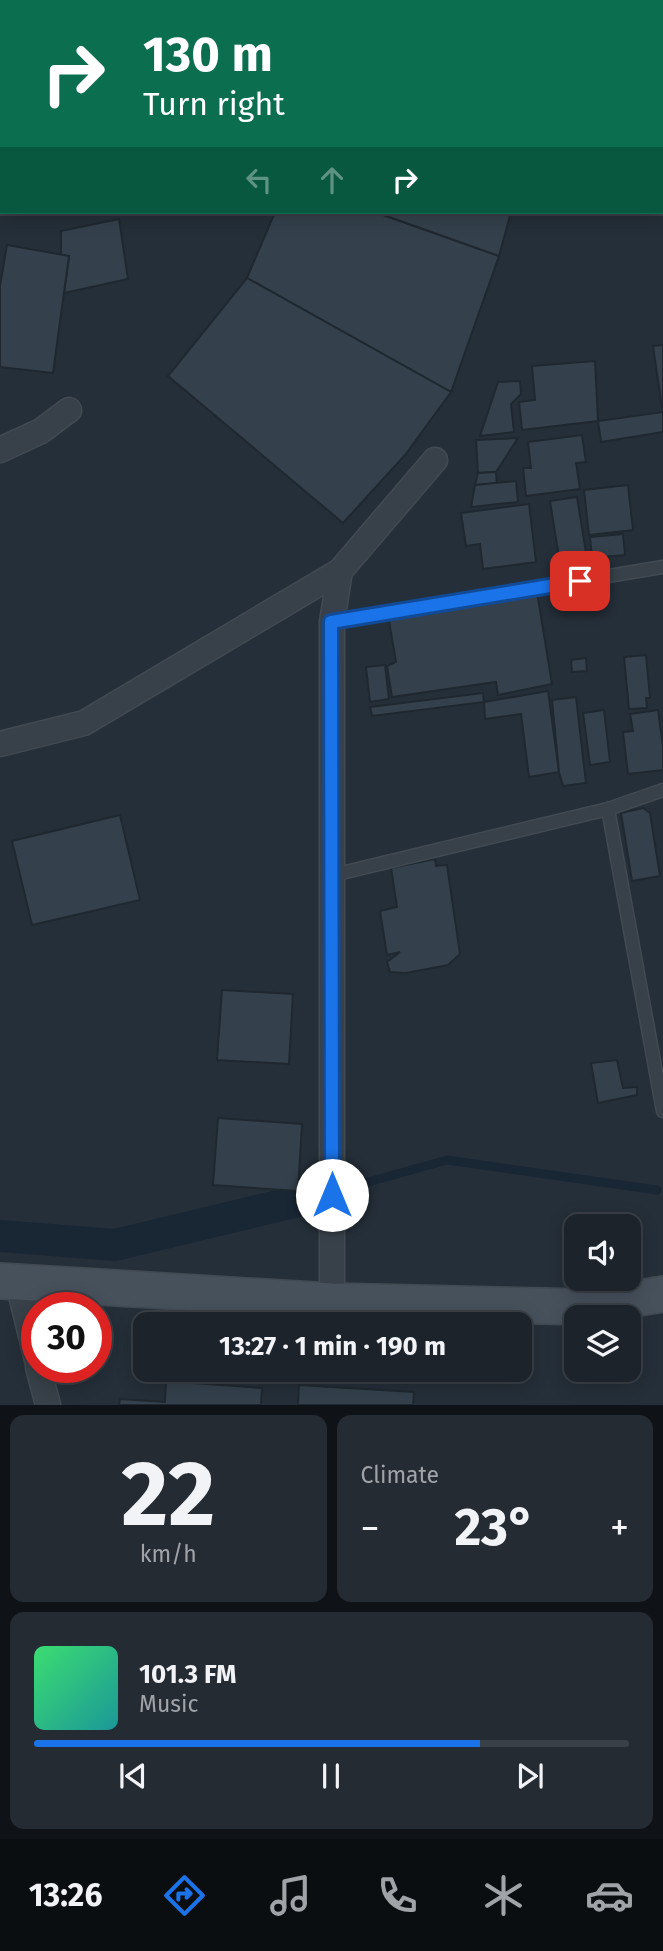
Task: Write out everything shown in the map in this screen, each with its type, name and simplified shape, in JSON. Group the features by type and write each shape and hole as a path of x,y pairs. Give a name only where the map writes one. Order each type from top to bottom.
{"street":[{"path":"0,450 41,431 69,410"},
{"path":"0,744 84,723 340,571 435,460"},
{"path":"332,1301 331,622 340,571"},
{"path":"21,1315 9,1282 332,1301 585,1307 663,1294"},
{"path":"42,1383 48,1405"}],"lane":[{"path":"331,622 663,567"},
{"path":"333,875 608,809 663,790"},
{"path":"608,809 663,1111"}],"building":[{"path":"274,214 381,214 499,256 451,392 247,278"},
{"path":"381,214 510,214 499,256"},
{"path":"119,219 128,279 64,293 69,256 61,255 61,231"},
{"path":"7,245 69,256 53,373 0,367 0,286"},
{"path":"247,278 451,392 405,455 343,523 168,376"},
{"path":"663,345 663,407 662,408 653,346"},
{"path":"595,361 598,421 522,430 519,402 535,400 532,366"},
{"path":"520,381 521,394 511,404 514,432 480,436 498,382"},
{"path":"663,412 663,432 601,442 598,421"},
{"path":"582,435 586,462 576,463 580,489 526,496 523,468 531,468 528,442"},
{"path":"518,438 496,472 478,473 476,440"},
{"path":"496,472 497,484 475,485 478,473"},
{"path":"516,481 518,502 471,507 475,485"},
{"path":"628,485 633,530 589,535 584,490"},
{"path":"577,497 587,559 560,564 550,501"},
{"path":"529,504 536,562 483,569 480,544 466,546 461,513"},
{"path":"623,534 625,555 592,558 590,537"},
{"path":"537,592 552,684 498,695 496,682 392,697 387,666 396,662 388,615"},
{"path":"646,655 650,698 646,698 647,708 629,709 624,657"},
{"path":"586,658 587,671 572,672 571,660"},
{"path":"385,665 389,699 370,702 366,667"},
{"path":"548,691 559,772 529,777 521,714 485,719 484,702"},
{"path":"483,693 484,702 372,716 370,707"},
{"path":"576,697 586,783 563,786 559,772 552,700"},
{"path":"604,710 610,762 590,765 583,713"},
{"path":"658,710 663,770 628,774 623,732 633,731 630,714"},
{"path":"643,808 650,813 660,876 632,881 621,813"},
{"path":"120,815 140,900 32,925 12,841"},
{"path":"435,859 436,866 447,865 460,954 448,965 406,973 390,972 387,962 400,952 387,955 380,911 397,907 391,868"},
{"path":"222,990 293,994 289,1064 217,1060"},
{"path":"617,1060 623,1088 637,1087 637,1095 598,1103 591,1063"},
{"path":"218,1118 302,1124 298,1191 213,1185"},
{"path":"166,1382 262,1388 261,1405 119,1405 120,1399 165,1402"},
{"path":"299,1385 414,1392 413,1405 298,1405"}],"waterway":[{"path":"361,1184 447,1160 657,1190"},
{"path":"0,1236 115,1245 315,1197"}],"route":[{"path":"332,1195 331,622 580,581"}]}
